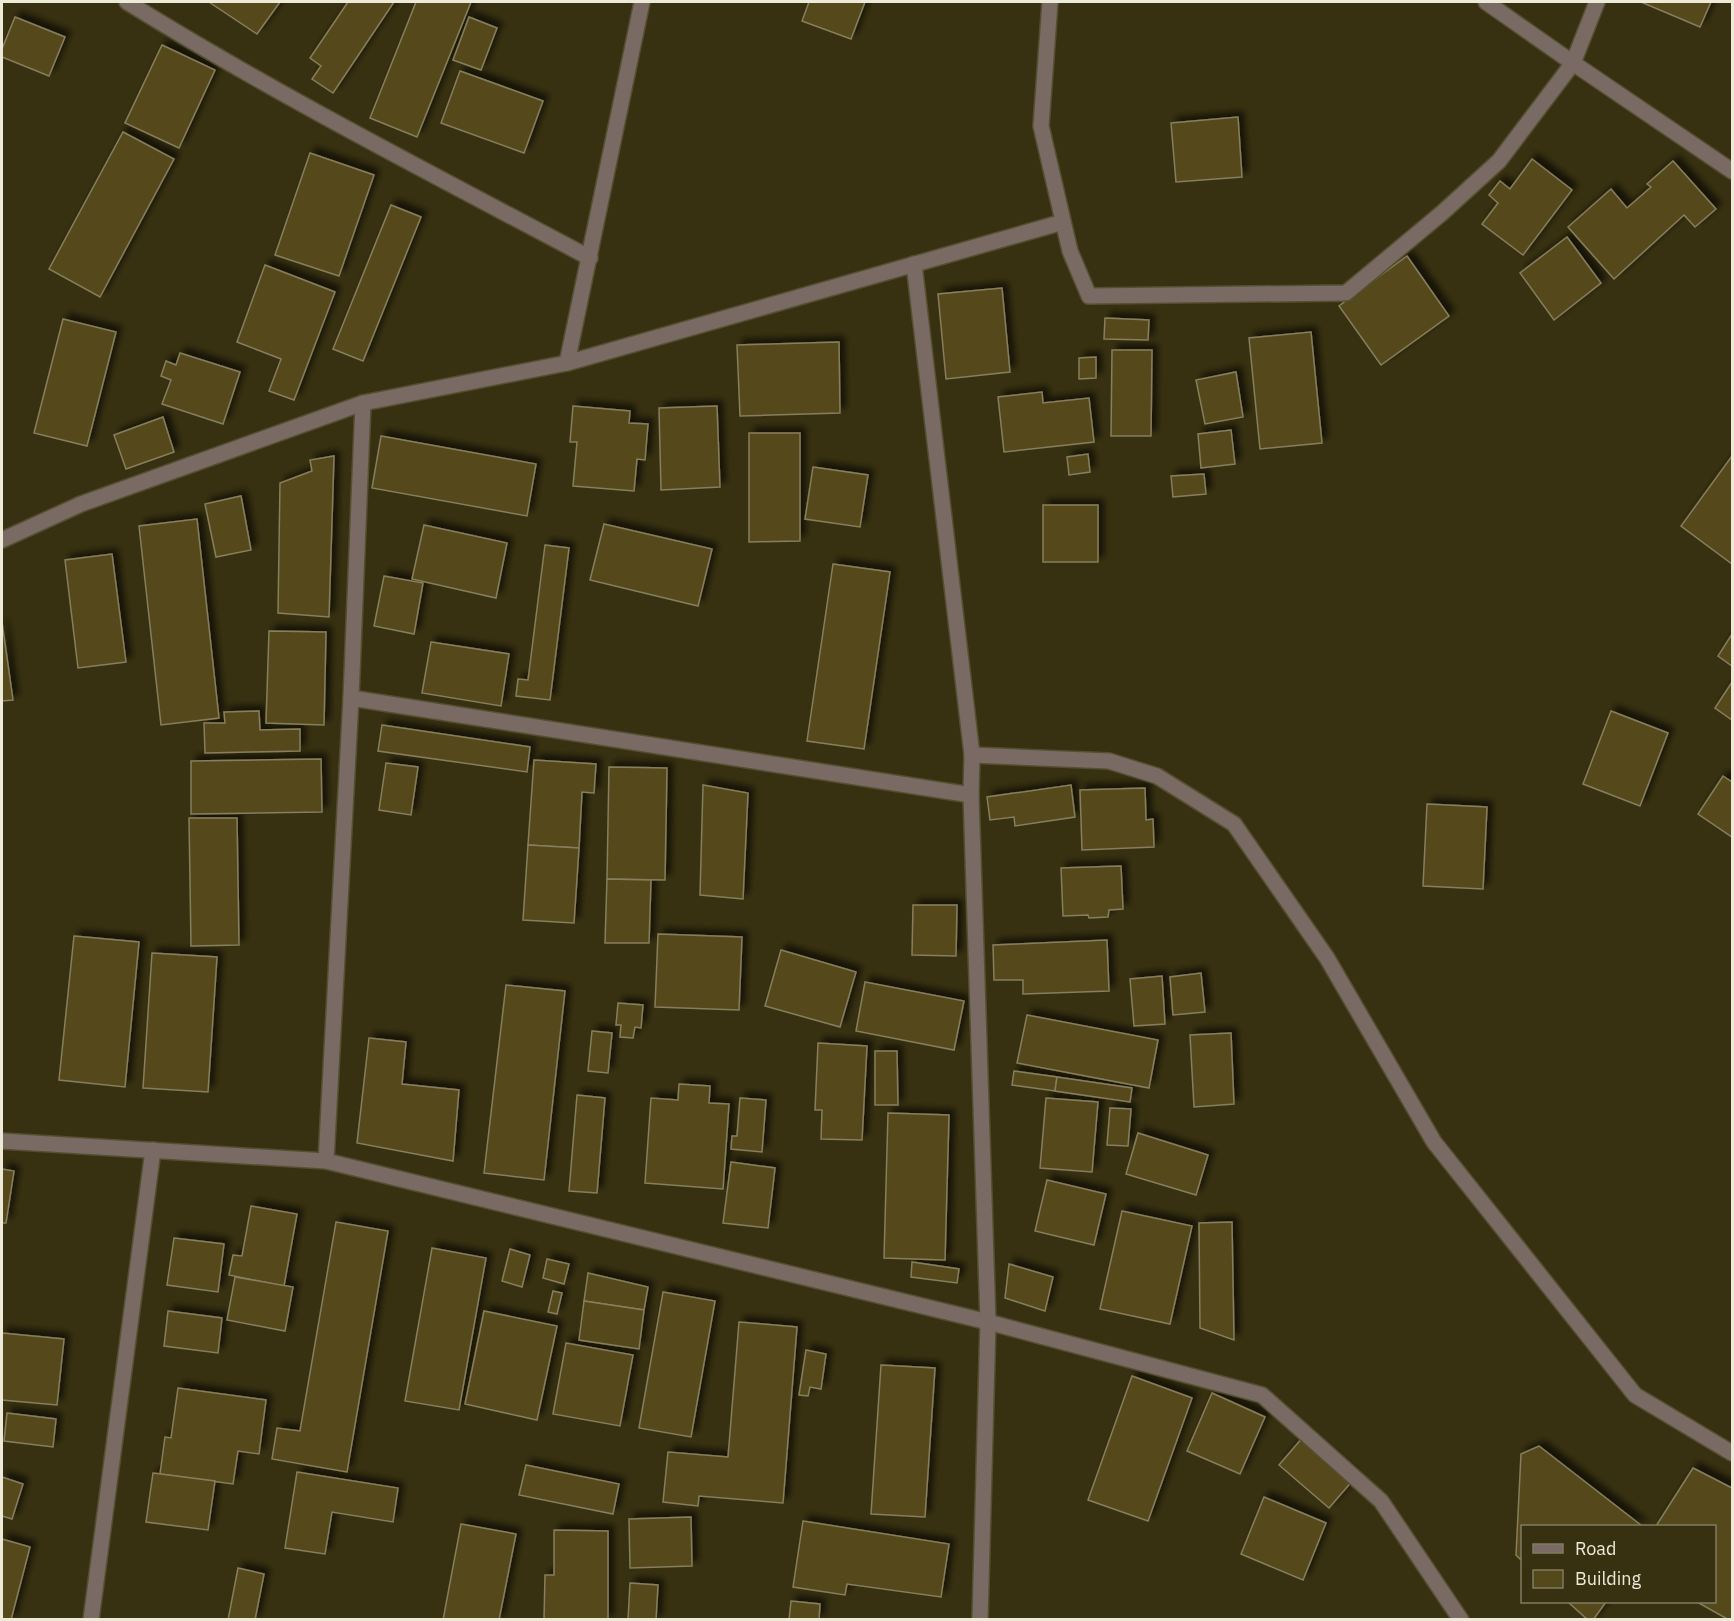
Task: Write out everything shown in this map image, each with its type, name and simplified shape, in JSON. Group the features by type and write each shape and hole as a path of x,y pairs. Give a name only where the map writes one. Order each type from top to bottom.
{"street":[{"path":"128,2 202,48 305,106 590,258"},
{"path":"567,363 642,2"},
{"path":"1050,2 1041,126 1070,251 1089,296 1346,293 1442,213 1499,161 1573,63 1597,2"},
{"path":"1486,2 1732,171"},
{"path":"2,540 81,504 363,403 567,363 1063,222"},
{"path":"914,264 972,755 971,795 988,1322 980,1620"},
{"path":"326,1161 351,698 363,403"},
{"path":"351,698 971,795"},
{"path":"972,755 1108,761 1157,776 1234,824 1327,958 1441,1151 1635,1395 1732,1453"},
{"path":"2,1141 326,1161 988,1322 1262,1395 1381,1501 1461,1620"},
{"path":"91,1620 153,1150"}],"building":[{"path":"209,2 280,2 257,34"},
{"path":"348,2 394,2 333,93 312,79 321,66 310,58"},
{"path":"416,2 471,2 417,137 370,118"},
{"path":"809,2 865,2 851,39 802,21"},
{"path":"1641,2 1711,2 1700,27"},
{"path":"15,17 65,37 49,76 2,57 2,49"},
{"path":"469,17 497,28 481,70 453,60"},
{"path":"162,45 215,70 179,148 125,123"},
{"path":"460,71 543,101 524,153 441,123"},
{"path":"1238,117 1242,177 1176,182 1171,123"},
{"path":"123,132 174,159 100,297 49,269"},
{"path":"310,153 374,175 339,276 275,255"},
{"path":"1532,159 1572,190 1523,255 1482,224 1498,203 1489,195 1500,181 1510,189"},
{"path":"1673,161 1716,209 1695,227 1684,215 1614,279 1568,227 1611,189 1627,208 1651,187 1647,184"},
{"path":"391,205 421,217 363,361 333,349"},
{"path":"1567,237 1601,283 1554,320 1520,273"},
{"path":"1407,256 1449,316 1381,365 1339,306"},
{"path":"265,265 335,292 294,400 269,391 281,359 237,342"},
{"path":"1002,288 1010,372 946,379 938,294"},
{"path":"1105,318 1149,320 1148,340 1104,339"},
{"path":"63,319 116,332 87,446 34,433"},
{"path":"1311,332 1322,443 1260,449 1249,338"},
{"path":"839,342 840,413 740,416 737,345"},
{"path":"1112,350 1152,350 1151,436 1111,436"},
{"path":"180,353 240,372 223,424 162,404 171,380 161,376 166,361 176,365"},
{"path":"1096,357 1096,378 1079,379 1079,358"},
{"path":"1236,372 1243,417 1205,424 1196,380"},
{"path":"1042,392 1043,403 1089,398 1094,442 1004,452 998,397"},
{"path":"573,406 630,411 629,423 648,424 645,460 637,459 634,491 573,486 577,442 570,442"},
{"path":"717,406 720,487 661,490 659,408"},
{"path":"163,417 174,452 126,469 114,435"},
{"path":"1231,430 1235,464 1201,468 1198,434"},
{"path":"749,433 800,433 800,541 749,542"},
{"path":"381,436 536,464 527,516 372,488"},
{"path":"1088,454 1090,472 1069,475 1067,457"},
{"path":"334,456 329,617 278,613 280,483 312,471 310,460"},
{"path":"1732,456 1732,564 1681,526"},
{"path":"813,467 868,475 860,527 805,519"},
{"path":"1204,474 1206,494 1173,497 1171,476"},
{"path":"241,496 251,550 216,557 205,504"},
{"path":"1043,505 1098,505 1098,562 1043,562"},
{"path":"197,519 219,718 161,725 139,526"},
{"path":"604,524 712,549 698,606 590,580"},
{"path":"424,525 507,543 496,598 412,579"},
{"path":"545,545 569,548 550,700 516,696 518,679 528,680"},
{"path":"112,554 126,662 78,668 65,560"},
{"path":"833,564 890,572 864,749 807,741"},
{"path":"384,576 423,583 414,634 374,626"},
{"path":"2,622 13,700 2,701"},
{"path":"269,631 326,632 324,725 266,723"},
{"path":"1732,634 1732,666 1718,656"},
{"path":"431,642 509,654 501,706 422,693"},
{"path":"1732,682 1732,720 1715,708"},
{"path":"259,711 260,730 300,729 300,751 205,753 204,723 225,723 224,712"},
{"path":"1611,711 1668,733 1640,806 1583,784"},
{"path":"382,725 530,747 527,772 378,751"},
{"path":"321,759 322,812 191,814 191,761"},
{"path":"534,760 596,764 594,793 582,792 579,848 528,845"},
{"path":"386,763 418,767 411,815 379,810"},
{"path":"609,767 667,768 665,880 607,879"},
{"path":"1723,776 1732,782 1732,837 1698,814"},
{"path":"703,785 748,793 743,899 700,895"},
{"path":"1071,785 1075,817 1015,826 1014,817 990,820 987,797"},
{"path":"1145,788 1146,820 1153,819 1154,847 1082,850 1080,790"},
{"path":"1427,804 1487,807 1483,889 1423,886"},
{"path":"189,818 237,818 239,945 191,946"},
{"path":"528,845 579,848 574,923 523,920"},
{"path":"1121,866 1123,909 1109,910 1108,917 1063,916 1061,868"},
{"path":"607,879 651,880 649,943 605,943"},
{"path":"913,905 957,905 956,956 912,955"},
{"path":"658,934 742,937 739,1010 655,1007"},
{"path":"74,936 139,942 125,1087 59,1080"},
{"path":"1107,940 1109,991 1023,994 1023,980 994,980 993,945"},
{"path":"781,950 856,972 840,1027 765,1006"},
{"path":"152,953 217,957 208,1092 143,1088"},
{"path":"1201,973 1205,1012 1173,1015 1170,977"},
{"path":"1162,976 1165,1024 1134,1026 1130,979"},
{"path":"865,982 964,1001 954,1050 856,1031"},
{"path":"506,985 565,991 544,1180 484,1173"},
{"path":"618,1003 643,1005 641,1028 635,1027 633,1038 620,1037 621,1025 616,1025"},
{"path":"1027,1015 1158,1040 1149,1088 1017,1063"},
{"path":"592,1031 612,1033 608,1073 588,1071"},
{"path":"1231,1033 1234,1104 1194,1107 1190,1035"},
{"path":"369,1038 406,1042 402,1084 459,1090 453,1161 357,1143"},
{"path":"818,1043 867,1046 862,1140 821,1139 822,1110 815,1110"},
{"path":"875,1051 897,1051 898,1105 875,1105"},
{"path":"1014,1071 1057,1077 1055,1091 1012,1085"},
{"path":"1057,1077 1132,1088 1130,1102 1055,1091"},
{"path":"679,1084 710,1086 709,1103 729,1104 723,1189 645,1183 651,1098 678,1100"},
{"path":"577,1095 605,1098 597,1193 569,1191"},
{"path":"740,1098 766,1100 762,1152 731,1149 732,1136 737,1136"},
{"path":"1046,1098 1098,1102 1092,1172 1040,1168"},
{"path":"1110,1108 1131,1109 1128,1146 1107,1145"},
{"path":"888,1113 949,1115 945,1260 884,1258"},
{"path":"1138,1133 1208,1155 1196,1195 1126,1174"},
{"path":"731,1162 775,1168 768,1228 723,1223"},
{"path":"2,1169 14,1171 6,1223 2,1223"},
{"path":"1047,1180 1106,1194 1094,1245 1035,1231"},
{"path":"251,1206 297,1214 284,1286 229,1275 233,1255 242,1256"},
{"path":"1122,1211 1192,1226 1170,1324 1100,1309"},
{"path":"336,1222 388,1231 347,1472 272,1459 277,1428 300,1431"},
{"path":"1232,1222 1234,1340 1200,1328 1199,1223"},
{"path":"174,1238 224,1244 218,1292 167,1285"},
{"path":"432,1248 486,1258 459,1410 405,1401"},
{"path":"510,1249 530,1255 522,1287 502,1281"},
{"path":"547,1259 569,1264 564,1284 543,1278"},
{"path":"912,1262 959,1269 957,1283 911,1277"},
{"path":"1009,1264 1053,1277 1045,1311 1005,1298"},
{"path":"588,1273 648,1287 644,1310 584,1301"},
{"path":"235,1277 293,1287 285,1331 227,1320"},
{"path":"553,1291 562,1293 557,1314 548,1312"},
{"path":"663,1292 715,1301 691,1437 639,1428"},
{"path":"584,1301 644,1310 639,1349 579,1340"},
{"path":"168,1311 222,1318 218,1353 164,1346"},
{"path":"484,1311 557,1326 537,1420 465,1404"},
{"path":"739,1322 797,1327 783,1503 699,1496 698,1506 663,1502 668,1452 728,1457"},
{"path":"2,1333 64,1339 57,1405 2,1400"},
{"path":"566,1343 633,1355 620,1426 553,1414"},
{"path":"806,1350 826,1354 821,1389 810,1387 808,1396 799,1395"},
{"path":"881,1365 935,1368 925,1517 871,1514"},
{"path":"1132,1376 1192,1398 1148,1521 1088,1500"},
{"path":"178,1388 266,1400 259,1454 238,1451 233,1484 160,1474 165,1437 171,1438"},
{"path":"1212,1393 1265,1417 1240,1474 1187,1451"},
{"path":"7,1413 56,1419 53,1447 4,1441"},
{"path":"1303,1437 1354,1479 1329,1508 1279,1465"},
{"path":"1539,1446 1641,1525 1521,1525 1521,1560 1516,1555 1521,1454"},
{"path":"526,1465 619,1484 613,1514 519,1495"},
{"path":"1693,1468 1732,1488 1732,1620 1699,1603 1716,1603 1716,1525 1657,1525"},
{"path":"297,1472 398,1488 393,1522 332,1512 325,1554 285,1548"},
{"path":"153,1473 215,1481 208,1530 146,1522"},
{"path":"2,1477 23,1484 12,1519 2,1516"},
{"path":"1264,1497 1326,1523 1303,1580 1241,1554"},
{"path":"691,1517 692,1566 630,1568 629,1519"},
{"path":"803,1521 949,1544 941,1597 847,1584 845,1595 793,1587"},
{"path":"461,1524 516,1534 499,1620 443,1620"},
{"path":"554,1530 608,1531 608,1620 544,1620 545,1575 554,1575"},
{"path":"2,1539 30,1547 11,1620 2,1620"},
{"path":"238,1568 264,1574 255,1620 228,1620"},
{"path":"630,1583 658,1585 656,1620 628,1620"},
{"path":"791,1601 820,1604 819,1620 789,1620"},
{"path":"1569,1603 1605,1603 1593,1620 1588,1620"}]}
